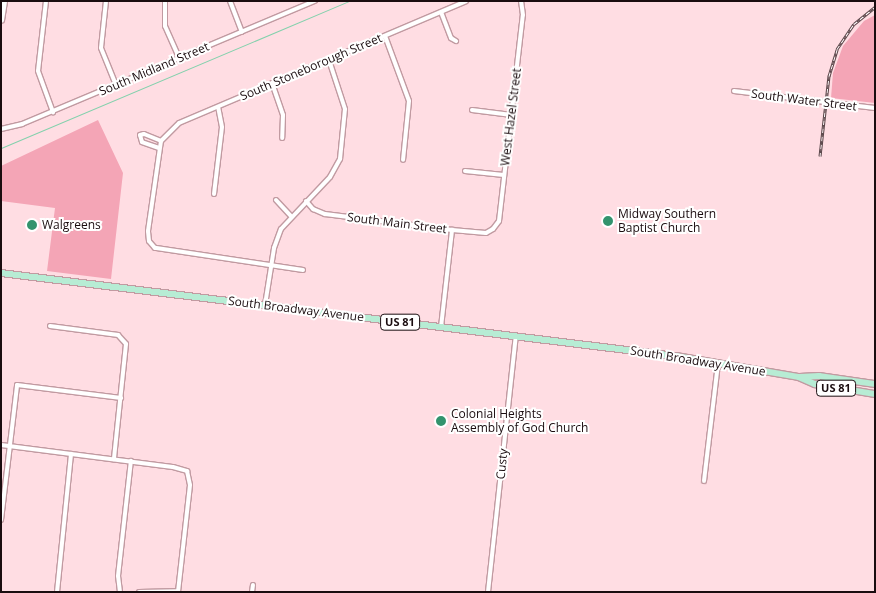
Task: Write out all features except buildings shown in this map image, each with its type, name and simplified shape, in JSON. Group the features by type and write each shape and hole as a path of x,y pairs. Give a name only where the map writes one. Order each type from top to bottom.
{"main road":[{"name":"South Broadway Avenue","path":"1,273 516,336 718,363 799,377 819,376 875,384"},
{"name":"South Broadway Avenue","path":"799,377 815,384 875,394"}],"street":[{"path":"46,1 38,71 53,112"},
{"path":"106,1 102,48 116,85"},
{"path":"165,1 165,26 179,58"},
{"path":"230,1 242,32"},
{"name":"South Midland Street","path":"1,129 13,128 53,112 242,32 304,3 315,1"},
{"name":"South Stoneborough Street","path":"161,141 180,123 466,1"},
{"name":"West Hazel Street","path":"492,230 499,221 523,15 521,1"},
{"path":"1,20 3,2"},
{"path":"441,12 451,38 456,41"},
{"path":"385,36 409,101 403,160"},
{"path":"265,305 276,239 291,216 330,177 342,150 345,104 329,60"},
{"path":"272,83 283,115 282,138"},
{"name":"South Water Street","path":"734,91 875,108"},
{"path":"214,194 222,127 218,106"},
{"path":"472,110 512,115"},
{"path":"158,148 142,142 140,135 144,134 161,141 158,148 148,236 154,247 160,251 303,270"},
{"path":"465,171 504,175"},
{"path":"276,200 291,216"},
{"name":"South Main Street","path":"306,201 313,209 325,214 452,230 492,230"},
{"path":"441,327 452,230"},
{"path":"50,326 112,333 124,340 126,352 114,459"},
{"name":"Custy","path":"488,592 516,336"},
{"path":"704,481 718,363"},
{"path":"1,520 16,385 121,398"},
{"path":"1,445 132,461 187,471 190,485 178,591 139,592"},
{"path":"57,592 71,454"},
{"path":"120,592 118,576 132,461"},
{"path":"252,592 253,585"}],"shaded area":[{"path":"875,15 875,103 831,98 833,73 843,46 864,21"},
{"path":"98,120 123,173 111,279 47,271 55,208 1,201 1,166"}],"waterway":[{"path":"1,148 349,1"}],"railway":[{"path":"820,156 829,76 837,49 854,24 875,7"}],"place":[{"name":"Midway Southern Baptist Church","path":"608,221"},
{"name":"Walgreens","path":"32,225"},
{"name":"Colonial Heights Assembly of God Church","path":"441,421"}]}
